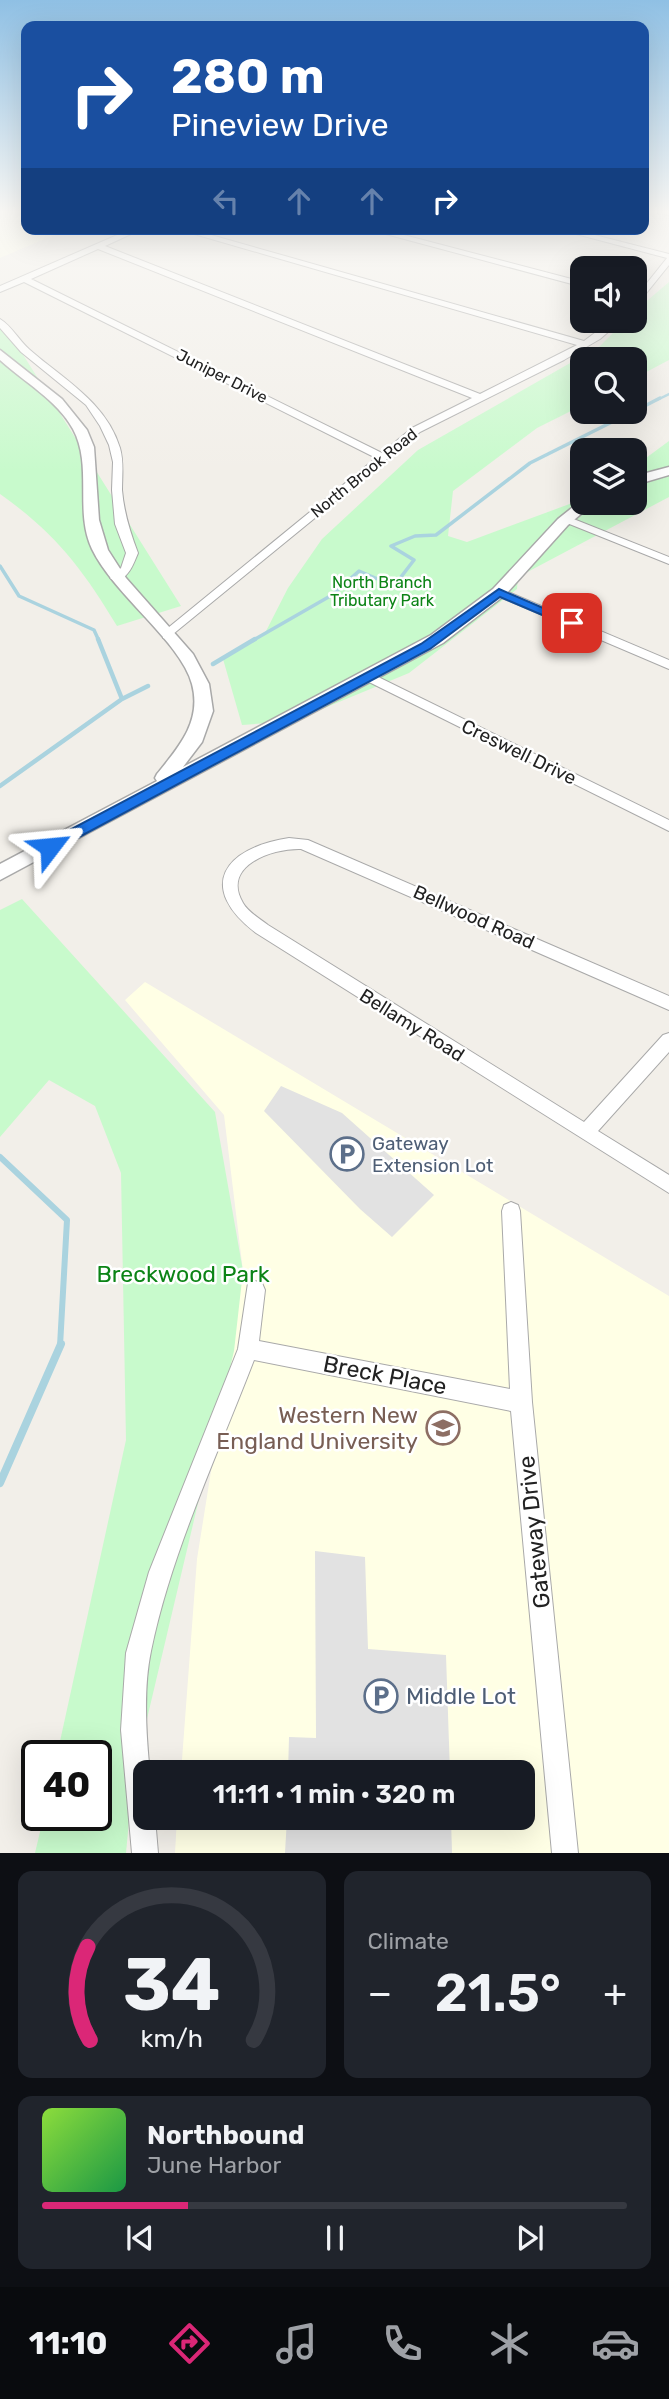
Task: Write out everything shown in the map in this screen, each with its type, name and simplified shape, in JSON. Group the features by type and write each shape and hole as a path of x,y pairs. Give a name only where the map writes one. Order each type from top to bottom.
{"street":[{"name":"Juniper Drive","path":"62,297 382,457"},
{"path":"227,297 478,397"},
{"path":"422,297 585,344"},
{"path":"0,322 24,350 89,403 114,445 121,524 132,553 126,569 116,578"},
{"name":"North Brook Road","path":"167,635 416,430 585,344 600,333"},
{"path":"0,354 57,400 75,421 88,453 89,504 94,534 116,578 194,666 201,680 204,712 200,733 179,764 140,797"},
{"path":"647,478 667,473"},
{"path":"0,873 437,639 499,592 571,515"},
{"path":"566,519 669,561"},
{"path":"499,592 669,665"},
{"name":"Creswell Drive","path":"370,677 669,827"},
{"path":"200,733 241,745"},
{"name":"Bellwood Road","path":"277,843 292,842 323,851 669,1003"},
{"name":"Bellamy Road","path":"277,843 249,855 234,872 230,892 237,908 244,915 362,994 669,1185"},
{"path":"586,1132 669,1040"},
{"name":"Gateway Drive","path":"511,1210 521,1402 565,1853"},
{"path":"145,1853 132,1730 135,1674 140,1643 161,1572 248,1349 255,1290"},
{"name":"Breck Place","path":"248,1349 521,1402"}],"shaded area":[{"name":"Western New England University","path":"145,982 669,1296 669,1853 175,1853 176,1830 535,1830 535,1760 182,1760 197,1559 243,1271 224,1115 125,1000"},
{"name":"Gateway Extension Lot","path":"281,1086 342,1113 434,1195 392,1237 360,1209 264,1111"},
{"name":"Middle Lot","path":"315,1551 365,1557 368,1649 446,1655 450,1760 288,1760 289,1737 316,1738"},
{"path":"286,1830 451,1830 452,1853 285,1853"}],"green space":[{"name":"North Branch Tributary Park","path":"651,297 669,297 669,360 647,372 647,347 600,346 613,333 647,333 647,301"},
{"path":"0,318 181,606 117,626 92,586 66,553 37,523 0,494"},
{"name":"North Branch Tributary Park","path":"570,363 570,412 537,428 453,491 448,536 467,542 570,504 570,515 635,515 518,577 517,589 409,673 293,721 242,725 223,659 264,635 288,588 322,539 418,450"},
{"name":"North Branch Tributary Park","path":"669,441 669,497 647,509 647,457"},
{"name":"Breckwood Park","path":"22,899 215,1112 243,1271 234,1351 137,1760 133,1760 126,1853 35,1853 40,1831 112,1831 112,1740 60,1740 126,1440 121,1173 95,1106 49,1080 0,1137 0,910"}],"waterway":[{"path":"657,400 669,394"},
{"path":"647,405 660,398"},
{"path":"252,641 332,595 359,571 394,586 414,560 391,546 415,536 436,535 530,463 608,424"},
{"path":"0,566 19,596 94,630 99,641"},
{"path":"98,639 122,699"},
{"path":"213,664 255,639"},
{"path":"122,699 148,686"},
{"path":"0,786 122,699"},
{"path":"0,1157 67,1220 60,1346"},
{"path":"0,1483 61,1344"}],"place":[{"name":"Gateway Extension Lot","path":"347,1154"},
{"name":"Western New England University","path":"443,1428"},
{"name":"Middle Lot","path":"381,1696"}],"route":[{"path":"50,847 367,679 456,626 499,592 572,623"}]}
